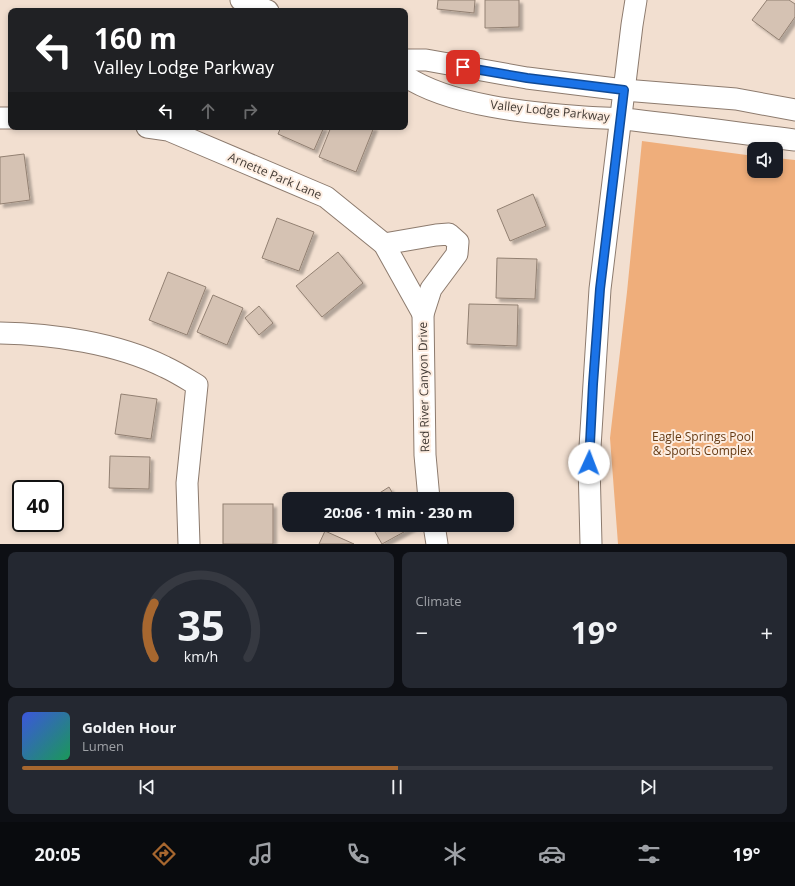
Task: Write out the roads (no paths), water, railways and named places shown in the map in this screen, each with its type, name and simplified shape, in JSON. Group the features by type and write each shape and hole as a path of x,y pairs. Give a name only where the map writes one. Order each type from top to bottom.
{"street":[{"path":"591,544 589,463 600,289 636,0"},
{"path":"408,60 426,60 527,78 624,90 736,99 795,110"},
{"name":"Valley Lodge Parkway","path":"408,78 420,86 471,102 526,111 585,118 622,119 795,140"},
{"name":"Arnette Park Lane","path":"168,130 326,197 384,244 423,314"},
{"name":"Red River Canyon Drive","path":"384,244 449,234 458,242 457,254 430,289 423,314 425,455 428,492"},
{"path":"0,333 44,335 119,350 164,366 197,385 187,483 189,544"},
{"path":"435,532 437,544"}],"park label":[{"name":"Eagle Springs Pool & Sports Complex","path":"703,444"}]}
